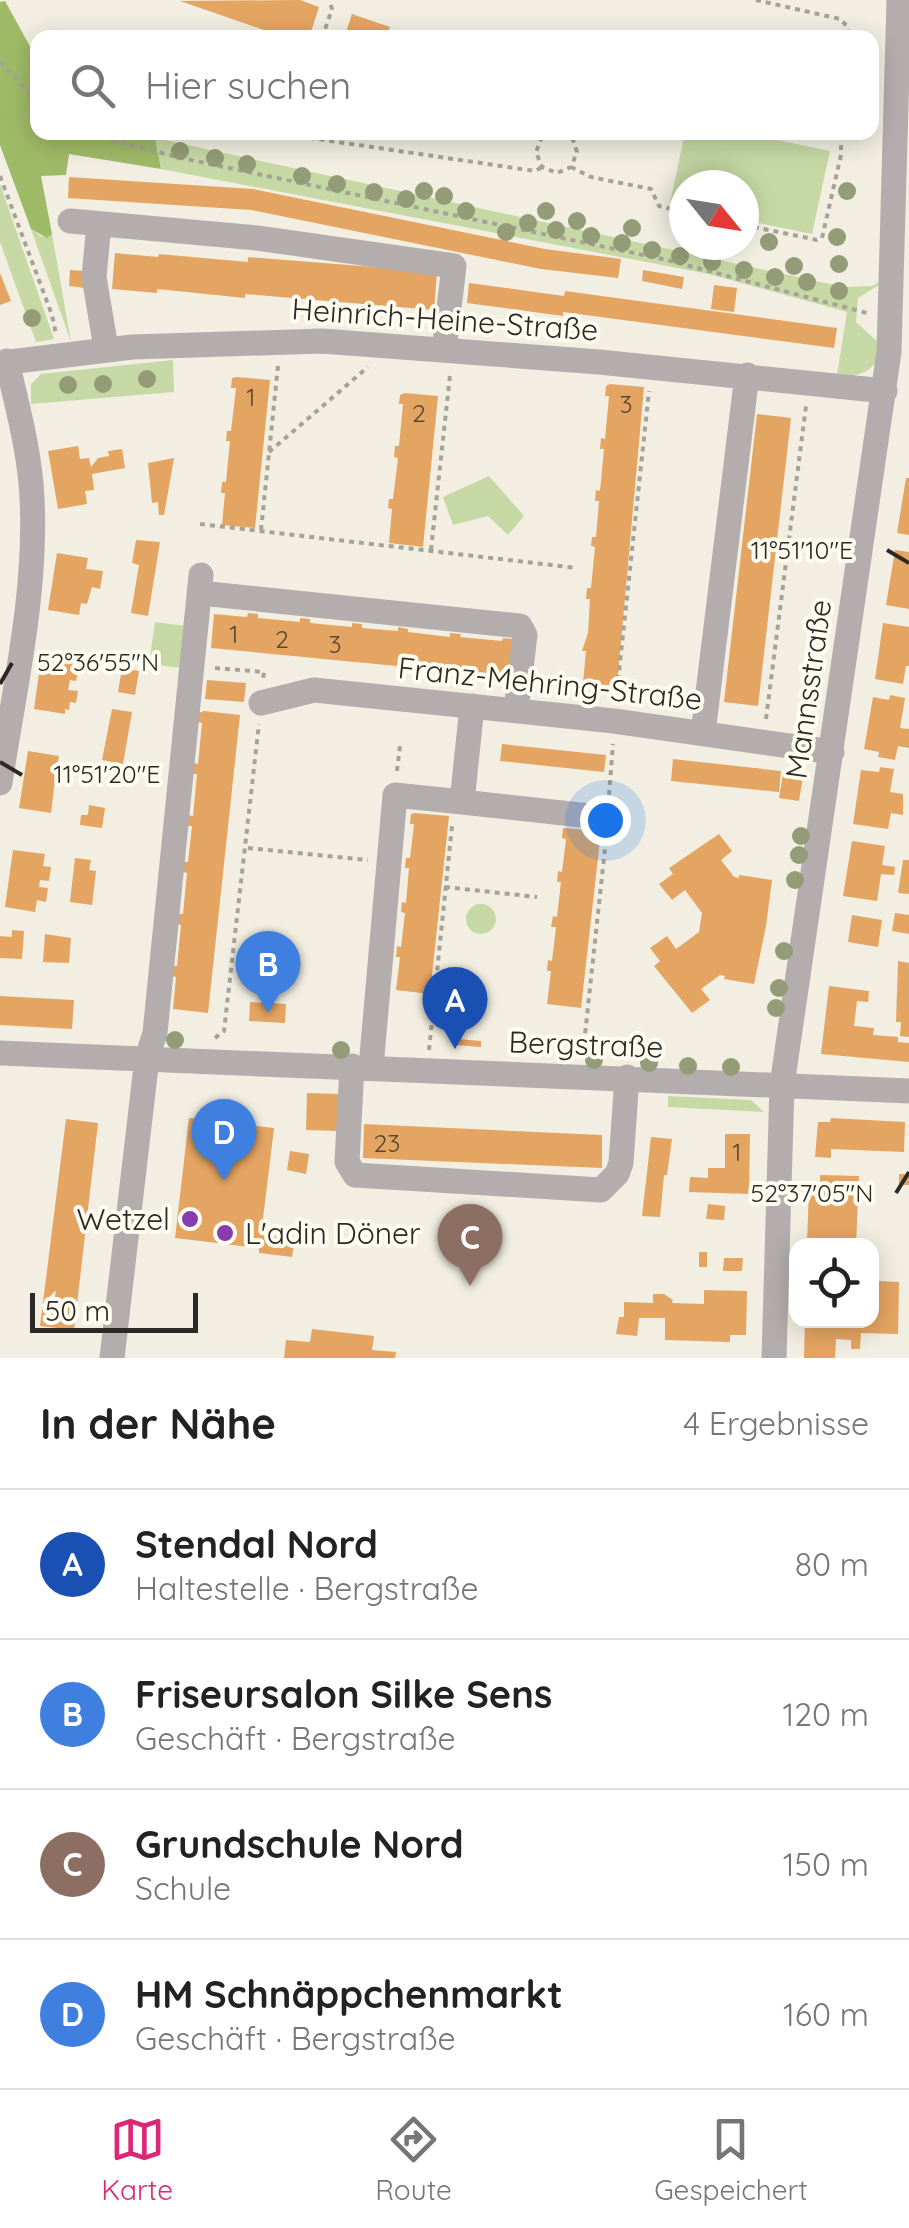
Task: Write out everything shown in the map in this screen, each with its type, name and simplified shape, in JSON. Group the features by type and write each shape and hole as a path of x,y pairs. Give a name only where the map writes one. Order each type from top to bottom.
{"street":[{"name":"Mannsstraße","path":"774,1358 782,1085 898,307 899,0"},
{"path":"70,221 257,238 454,266 448,350"},
{"path":"99,224 94,278 106,348"},
{"name":"Heinrich-Heine-Straße","path":"4,362 106,348 280,341 374,344 652,366 885,391"},
{"path":"0,783 32,536 28,462 4,362"},
{"path":"703,733 748,375"},
{"path":"112,1358 147,1058 156,1034 201,584 520,626 524,636 516,710"},
{"name":"Franz-Mehring-Straße","path":"261,703 314,690 614,721 832,752"},
{"path":"458,802 472,706"},
{"path":"608,818 395,796 347,1162 354,1176 601,1190 617,1174 621,1162 627,1078"},
{"name":"Bergstraße","path":"0,1053 909,1091"}],"path":[{"path":"325,30 332,9 330,0"},
{"path":"756,0 840,19 848,30"},
{"path":"0,62 30,94"},
{"path":"109,140 667,260 851,309 898,307"},
{"path":"324,140 535,171 542,166"},
{"path":"542,140 538,144 538,160 557,173 576,160 576,144 572,140"},
{"path":"759,228 822,238 841,140"},
{"path":"571,167 592,176 651,189 659,206 669,208"},
{"path":"0,176 52,315 60,353"},
{"path":"261,532 280,341"},
{"path":"269,452 372,364 374,344"},
{"path":"431,552 448,350"},
{"path":"581,1075 652,366"},
{"path":"764,742 809,382"},
{"path":"200,524 577,568"},
{"path":"193,665 264,672 224,1031 211,1041 209,1060"},
{"path":"427,1070 445,887 458,802"},
{"path":"247,848 388,862"},
{"path":"445,887 538,897"}],"green space":[{"path":"5,1 30,46 30,140 155,140 161,169 69,154 66,175 41,176 52,234 47,238 31,229 0,145 0,2"},
{"path":"155,140 669,249 669,260 719,260 844,287 879,282 882,283 858,298 856,322 878,342 878,359 861,374 837,375 847,312 709,274 161,169"},
{"path":"684,140 777,140 830,151 812,234 759,223 759,170 677,170"},
{"path":"0,184 54,339 36,342 0,242"},
{"path":"31,229 42,237 52,234 71,342"},
{"path":"173,360 174,392 31,404 31,384 41,374"},
{"path":"489,476 524,516 508,535 488,516 453,525 443,497"},
{"path":"155,622 186,626 181,668 149,664"},
{"path":"481,904 492,908 496,919 492,930 481,934 470,930 466,919 470,908"},
{"path":"668,1096 751,1100 764,1112 668,1107"}],"building":[{"path":"300,0 319,7 312,30 264,30 180,1"},
{"path":"352,14 390,27 389,30 347,30"},
{"path":"69,177 253,189 545,249 621,259 618,278 541,269 251,210 68,198"},
{"path":"115,253 248,262 248,257 437,272 434,310 245,294 245,298 157,289 157,293 112,289"},
{"path":"70,270 86,271 85,288 69,286"},
{"path":"643,270 684,277 682,289 642,281"},
{"path":"0,273 11,301 0,305"},
{"path":"469,283 564,296 565,291 837,328 834,348 467,303"},
{"path":"714,285 737,288 734,312 711,309"},
{"path":"232,378 270,380 255,528 222,525 222,482 226,482 230,441 226,441 227,431 231,431 236,388 231,388"},
{"path":"606,386 644,387 617,686 583,683 586,651 582,651 588,633 590,599 586,599 587,588 591,588 595,547 591,546 592,537 596,537 596,490 600,491 604,449 600,449 601,438 605,439 609,396 605,396"},
{"path":"400,395 438,396 423,547 389,543 392,509 388,508 389,499 393,499 398,458 394,457 395,446 399,446 403,404 399,404"},
{"path":"757,414 791,418 758,706 724,702"},
{"path":"78,446 80,459 89,458 91,467 98,458 109,456 108,451 122,449 125,468 92,474 94,490 85,491 87,504 58,509 48,451"},
{"path":"174,458 164,515 159,515 158,502 152,503 148,463"},
{"path":"909,478 909,535 897,533"},
{"path":"136,540 160,542 148,616 131,613 139,565 132,563"},
{"path":"895,550 909,552 909,609 886,605"},
{"path":"57,553 88,558 86,569 103,571 100,589 92,587 87,604 81,603 79,615 48,610"},
{"path":"248,613 258,614 258,618 300,622 300,618 310,619 310,623 352,627 352,623 362,624 362,628 398,631 398,627 408,632 450,637 450,633 461,634 460,637 512,639 510,677 211,648 214,614 247,617"},
{"path":"883,623 909,627 909,666 903,684 875,679"},
{"path":"42,652 73,657 72,670 78,671 68,690 78,691 76,703 70,702 65,714 34,709"},
{"path":"122,668 139,671 135,695 118,692"},
{"path":"207,680 246,683 244,702 205,699"},
{"path":"890,695 905,698 900,728 909,729 909,748 898,746 895,760 864,749 873,697 889,700"},
{"path":"112,709 132,712 123,764 102,760"},
{"path":"199,713 240,715 208,1013 173,1009 176,977 172,976 173,966 177,966 181,925 177,924 178,914 183,914 187,873 183,872 184,862 188,862 192,826 187,826 188,815 193,816 197,774 193,774 193,763 198,764 202,723 198,722"},
{"path":"502,744 606,755 604,772 500,761"},
{"path":"28,751 59,756 57,768 65,769 64,781 55,780 51,813 19,808"},
{"path":"673,759 781,771 779,792 671,781"},
{"path":"880,767 894,769 890,792 903,794 903,815 891,813 888,829 853,824 861,770 879,772"},
{"path":"783,774 803,777 799,801 779,798"},
{"path":"89,805 105,808 102,828 80,825 81,815 88,815"},
{"path":"411,814 449,816 430,994 396,990 400,957 396,957 397,946 401,947 405,913 401,912 402,902 406,903 409,868 405,868 406,858 410,858 414,824 410,824"},
{"path":"563,828 601,831 581,1008 547,1004 551,971 547,971 548,960 552,961 556,927 551,927 553,916 557,917 561,882 557,882 558,871 562,872 566,839 562,838"},
{"path":"719,834 732,851 721,860 734,877 772,880 766,926 754,984 720,975 701,989 710,1000 692,1013 654,966 660,961 650,948 667,936 676,949 699,932 702,913 685,890 672,900 659,884 673,874 669,868"},
{"path":"852,841 885,846 882,865 895,867 894,875 881,874 877,901 843,896"},
{"path":"13,850 45,854 43,866 51,867 49,881 40,880 39,887 48,888 46,902 37,900 35,912 5,907"},
{"path":"75,858 91,860 89,870 96,871 92,905 70,902"},
{"path":"903,860 909,860 909,894 898,893"},
{"path":"895,913 909,915 909,934 892,931"},
{"path":"852,915 882,920 878,947 848,942"},
{"path":"12,930 24,931 22,959 0,958 0,936 12,937"},
{"path":"45,934 71,938 69,963 43,962"},
{"path":"898,961 909,963 909,1037 900,1036 901,1022 896,1022"},
{"path":"829,986 869,991 868,1002 857,1001 854,1026 874,1028 873,1035 898,1037 898,1042 909,1043 909,1062 821,1054"},
{"path":"0,996 74,1000 72,1029 0,1025"},
{"path":"250,1002 286,1004 285,1023 249,1021"},
{"path":"457,1039 481,1041 481,1047 456,1045"},
{"path":"307,1093 339,1094 337,1131 306,1130"},
{"path":"189,1118 274,1128 261,1235 295,1239 292,1257 259,1253 259,1248 175,1238"},
{"path":"831,1118 905,1122 904,1152 831,1149 831,1158 815,1157 818,1122 830,1122"},
{"path":"66,1119 98,1123 74,1330 40,1326"},
{"path":"364,1124 602,1135 602,1168 363,1158"},
{"path":"725,1134 750,1134 749,1194 689,1192 690,1177 708,1178 708,1168 725,1168"},
{"path":"651,1137 672,1139 660,1217 642,1216"},
{"path":"290,1151 309,1154 306,1174 287,1170"},
{"path":"899,1174 909,1174 909,1185 899,1185"},
{"path":"820,1175 859,1176 856,1238 807,1238 809,1188 820,1188"},
{"path":"708,1204 725,1206 724,1220 706,1219"},
{"path":"699,1252 707,1252 707,1267 699,1267"},
{"path":"724,1258 743,1258 742,1271 723,1271"},
{"path":"879,1281 899,1282 898,1334 861,1333 860,1349 851,1349 851,1340 836,1339 835,1358 804,1358 805,1328 879,1328"},
{"path":"704,1290 747,1291 746,1335 730,1335 730,1342 665,1340 665,1318 639,1318 637,1336 616,1334 619,1317 624,1317 624,1302 653,1303 653,1294 664,1294 672,1303 704,1304"},
{"path":"312,1329 374,1336 372,1350 396,1352 395,1358 284,1358 286,1340 310,1342"}],"place":[{"name":"Friseursalon Silke Sens","path":"268,1013"},
{"name":"Stendal Nord","path":"455,1049"},
{"name":"HM Schnäppchenmarkt","path":"224,1181"},
{"name":"Wetzel","path":"190,1219"},
{"name":"L'adin Döner","path":"225,1233"},
{"name":"Grundschule Nord","path":"470,1286"}]}
